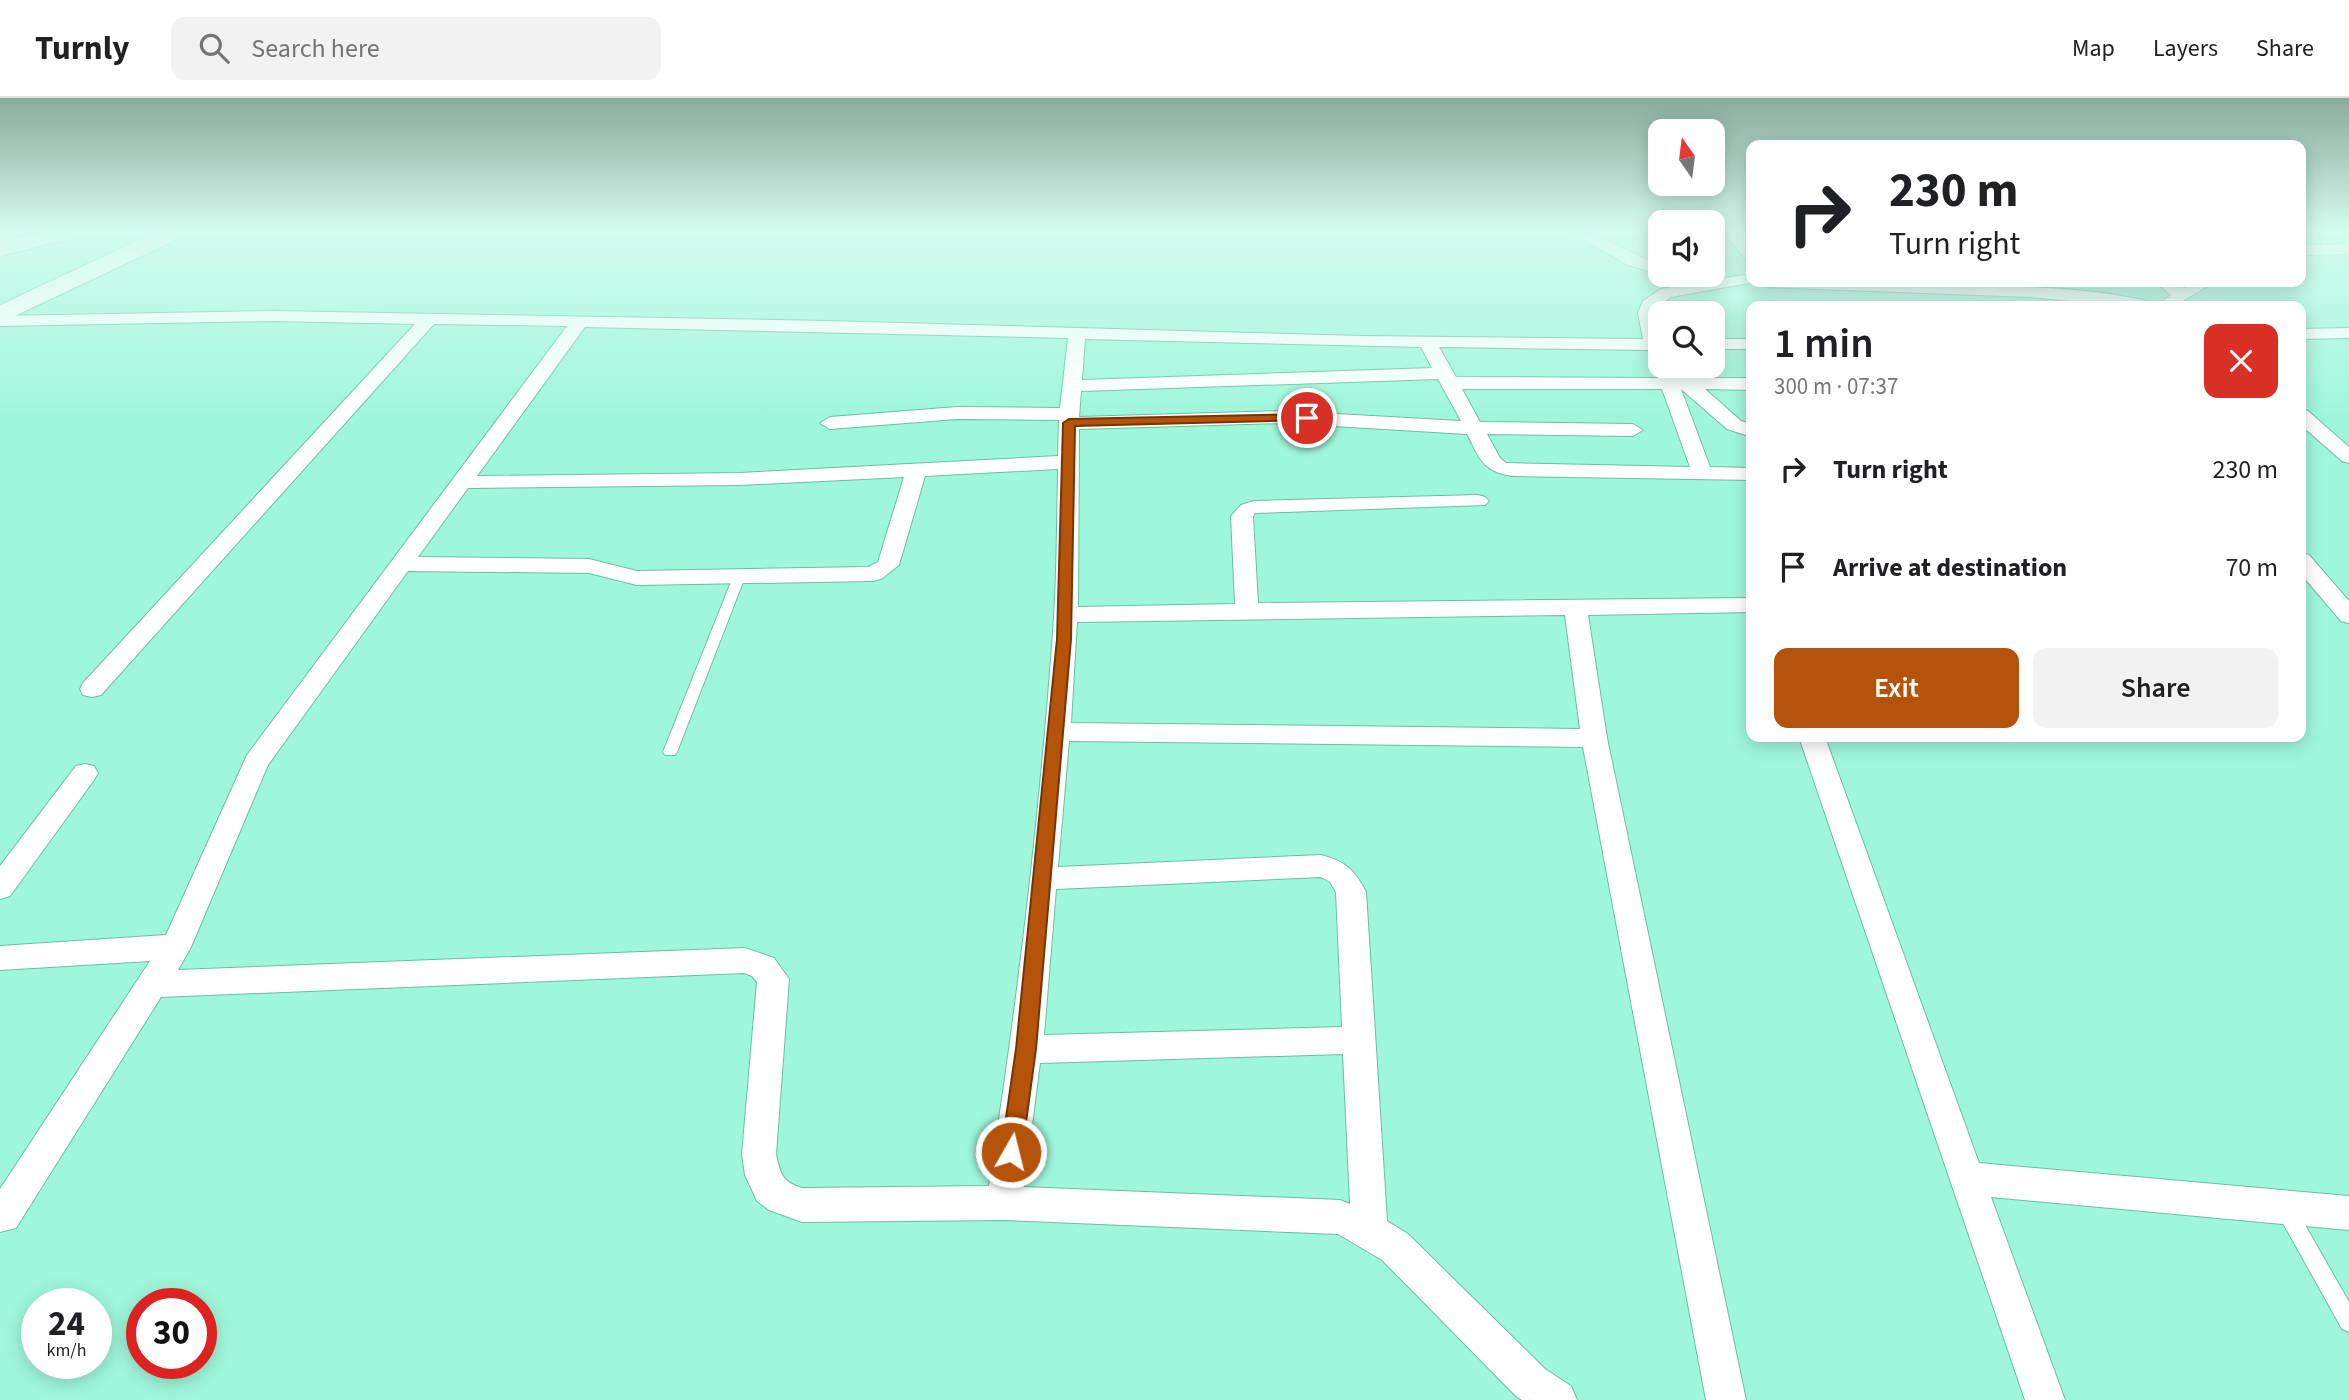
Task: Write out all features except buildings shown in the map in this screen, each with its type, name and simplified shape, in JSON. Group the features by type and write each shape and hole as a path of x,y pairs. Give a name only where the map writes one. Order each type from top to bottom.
{"street":[{"path":"0,315 47,293"},
{"path":"1655,301 1659,296 1677,293"},
{"path":"2064,293 2119,301"},
{"path":"2172,301 2187,293"},
{"path":"0,321 274,316 578,324 827,326 1077,335 1427,341 1648,350"},
{"path":"92,689 428,320"},
{"path":"2,1216 176,947 256,762 578,324"},
{"path":"2306,334 2349,333"},
{"path":"1004,1203 1026,1049 1057,732 1066,615 1069,418 1077,335"},
{"path":"1427,341 1472,428 1492,462 1500,468 1746,474"},
{"path":"1725,344 1746,344"},
{"path":"1074,386 1447,378 1648,377"},
{"path":"1673,378 1702,472"},
{"path":"1674,378 1734,425 1746,429"},
{"path":"1684,378 1746,383"},
{"path":"830,423 957,413 1069,418 1283,417 1472,428 1633,430"},
{"path":"2306,419 2349,457"},
{"path":"460,482 740,479 1068,462"},
{"path":"400,564 589,566 637,578 859,576 882,571 888,565 916,470"},
{"path":"1247,609 1242,516 1248,509 1261,505 1478,501"},
{"path":"2306,571 2349,616"},
{"path":"1066,615 1247,609 1576,610 1746,605"},
{"path":"1576,610 1594,738 1726,1400"},
{"path":"1057,732 1594,738"},
{"path":"1814,742 2045,1400"},
{"path":"0,888 85,773"},
{"path":"1042,879 1321,866 1337,870 1346,880 1351,892 1369,1230"},
{"path":"0,958 176,947"},
{"path":"154,984 745,960 762,967 773,979 759,1154 762,1179 777,1198 802,1205 1004,1203 1340,1217 1369,1230 1395,1247 1531,1383 1557,1400"},
{"path":"1026,1049 1359,1040"},
{"path":"1965,1178 2349,1213"}],"lane":[{"path":"670,752 739,577"},
{"path":"2284,1207 2349,1322"}],"route":[{"path":"1011,1152 1026,1049 1057,732 1066,615 1069,423 1307,418"}]}
